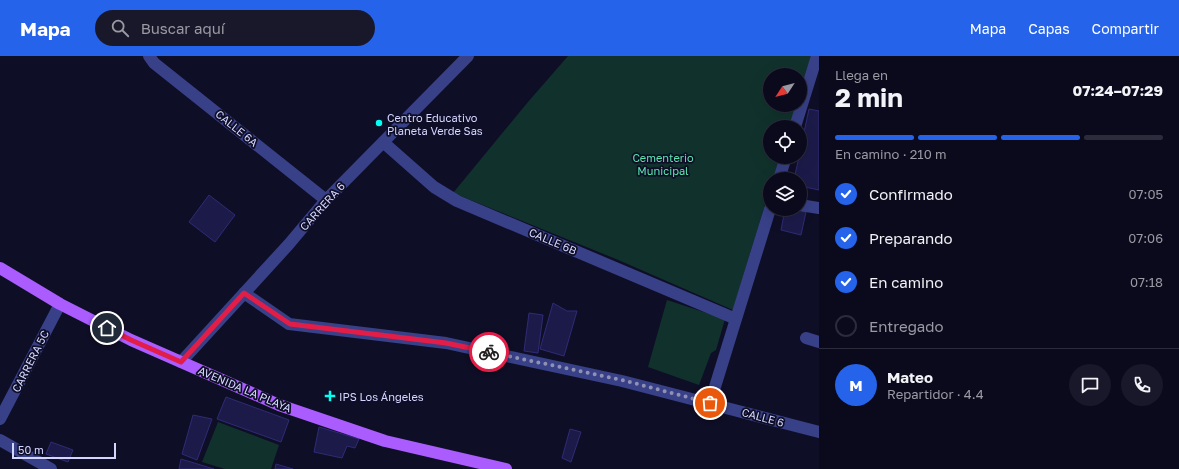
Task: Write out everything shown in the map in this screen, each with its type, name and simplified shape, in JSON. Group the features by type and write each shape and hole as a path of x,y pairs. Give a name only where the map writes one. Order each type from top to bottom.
{"main road":[{"name":"AVENIDA LA PLAYA","path":"0,268 60,304 131,340 279,405 385,441 506,469"}],"street":[{"name":"CALLE 6A","path":"149,56 154,63 326,200"},
{"name":"CARRERA 6","path":"181,362 289,244 326,200 468,56"},
{"path":"797,120 817,56"},
{"name":"CALLE 6B","path":"383,142 434,187 457,201 736,318"},
{"path":"807,206 819,208"},
{"path":"710,403 768,216"},
{"name":"CALLE 6","path":"244,293 290,324 446,343 622,380 819,432"},
{"name":"CARRERA 5C","path":"0,419 60,304"},
{"path":"806,338 819,342"},
{"path":"0,440 51,469"}],"green space":[{"name":"Cementerio Municipal","path":"568,56 811,56 807,69 763,68 763,112 794,112 791,120 763,120 763,164 778,164 775,172 763,172 763,211 733,310 616,259 453,193"},
{"path":"667,300 725,319 716,350 711,353 699,385 648,367"},
{"path":"218,422 279,445 271,469 225,469 202,462"}],"building":[{"path":"809,109 819,111 819,190 807,187 807,172 796,172 797,164 807,164 807,120"},
{"path":"209,195 235,215 215,242 189,222"},
{"path":"784,216 805,216 801,235 781,230"},
{"path":"553,303 567,311 577,311 564,356 540,349"},
{"path":"529,313 543,315 538,353 524,351"},
{"path":"226,397 289,420 281,442 217,419"},
{"path":"193,415 212,419 197,460 182,454"},
{"path":"319,427 359,439 355,448 347,446 342,458 314,452"},
{"path":"570,429 581,432 571,462 562,458"},
{"path":"51,442 73,450 68,462 46,454"},
{"path":"181,459 214,469 179,469"},
{"path":"276,464 293,469 275,469"}],"way so far":[{"path":"489,352 622,380 710,403"}],"place":[{"name":"Centro Educativo Planeta Verde Sas","path":"379,123"},
{"name":"IPS Los Ángeles","path":"330,396"}],"route":[{"path":"107,328 181,362 244,293 290,324 446,343 489,352"}]}
